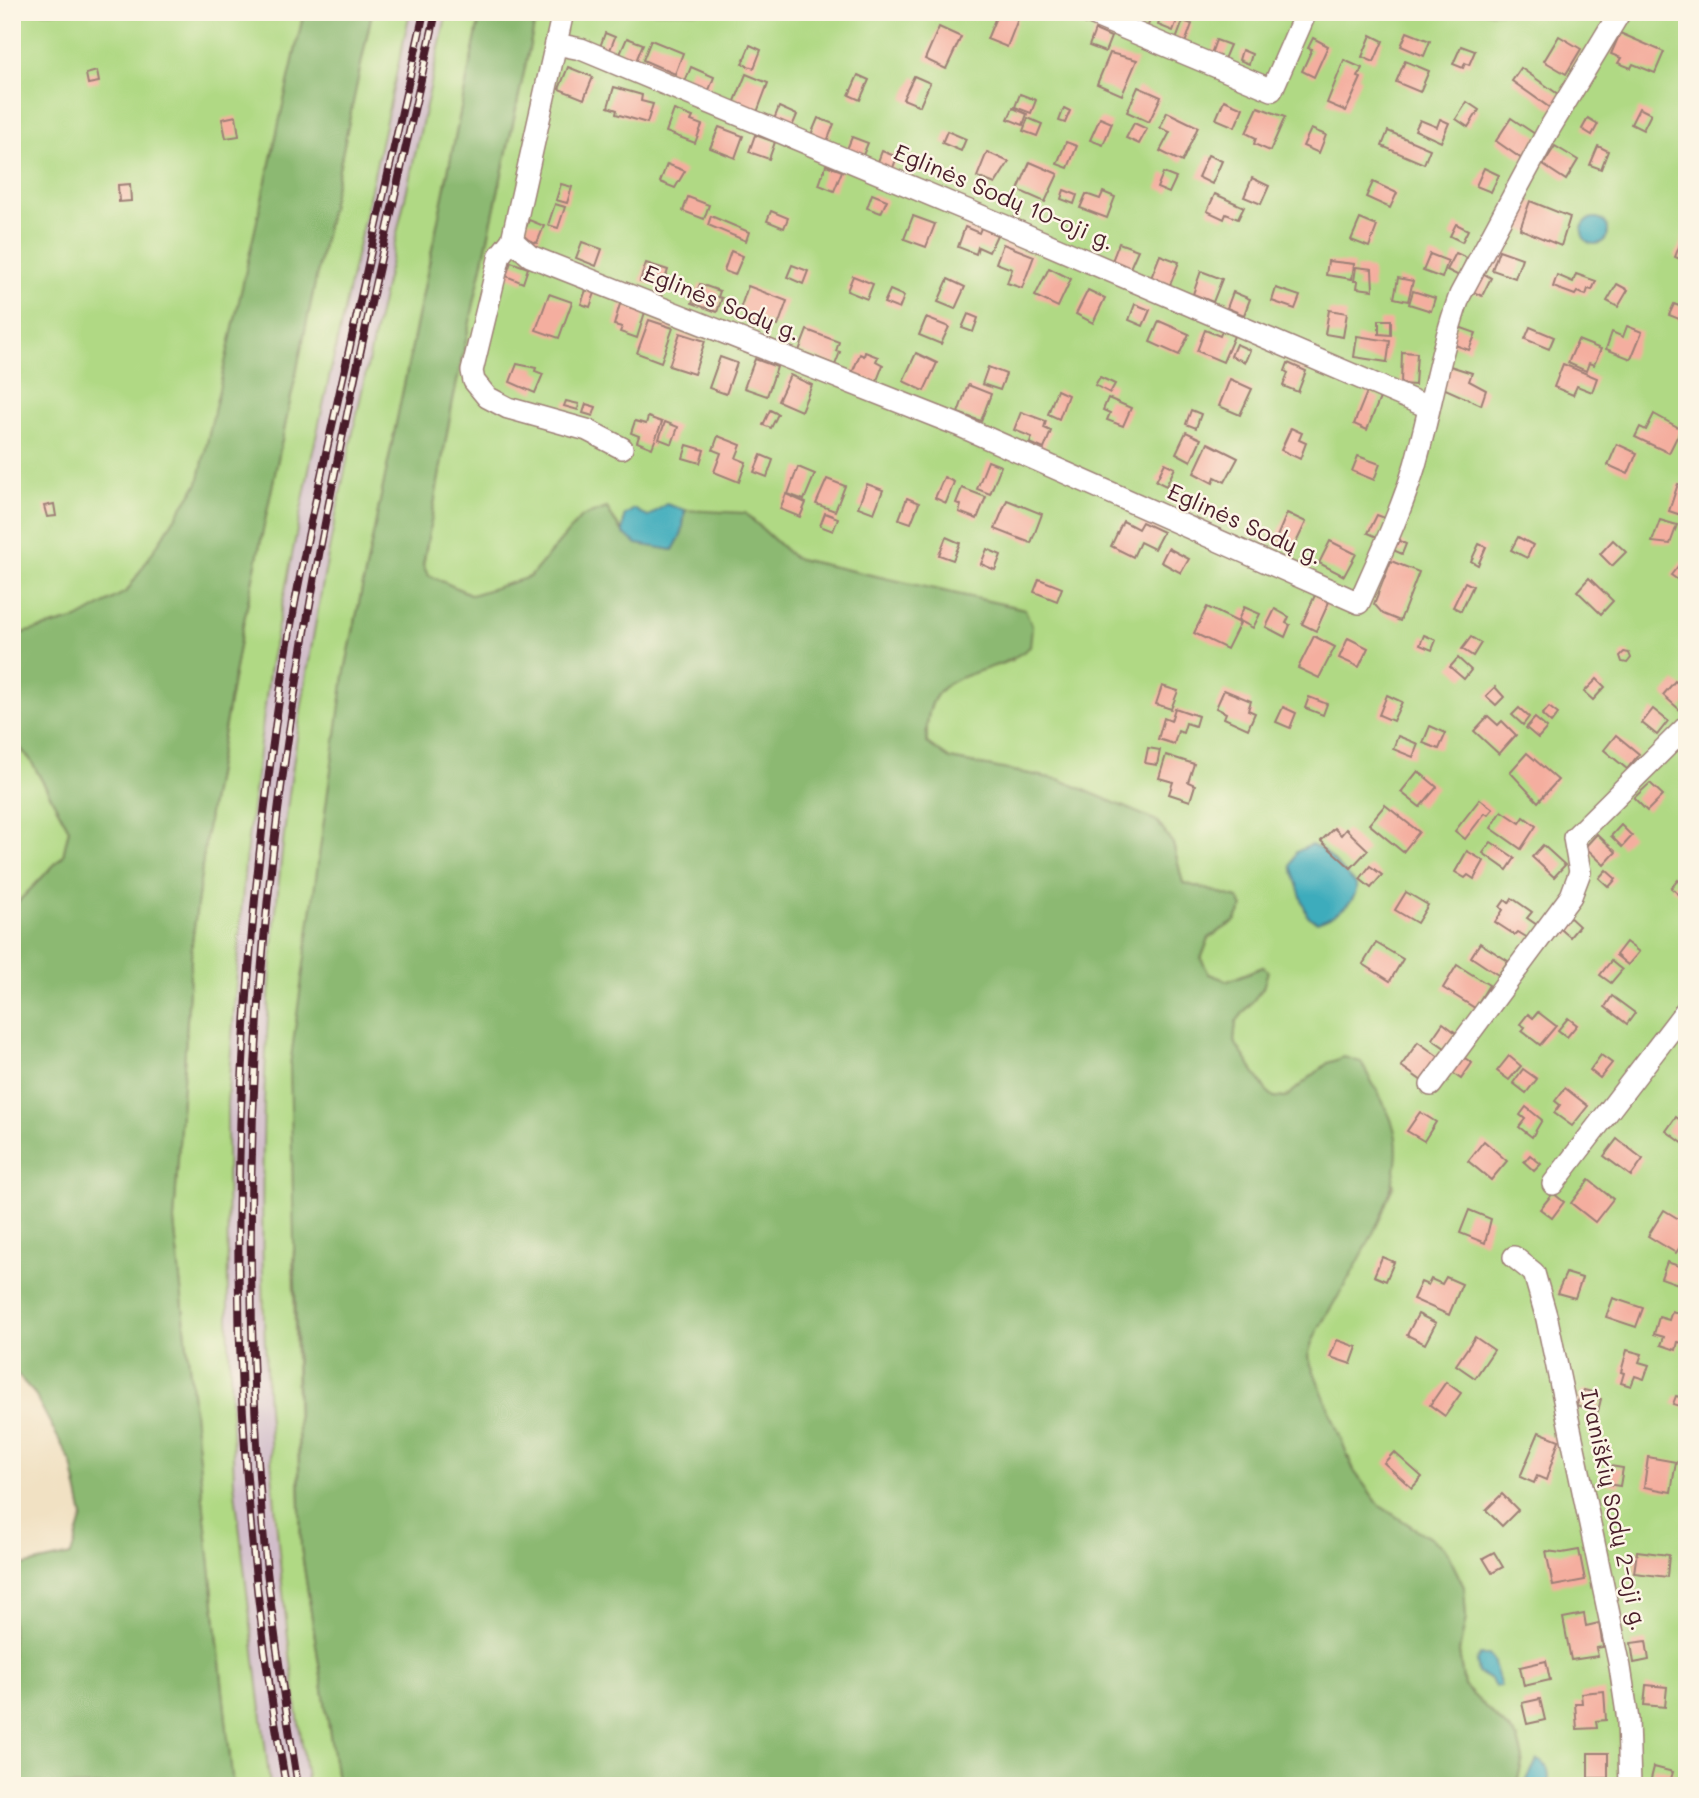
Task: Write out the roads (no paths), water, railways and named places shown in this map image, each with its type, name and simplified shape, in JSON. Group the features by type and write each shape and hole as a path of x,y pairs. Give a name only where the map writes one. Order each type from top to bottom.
{"street":[{"path":"563,12 512,240 500,255 472,371 474,381 487,397 508,408 587,430 622,448"},
{"path":"1086,12 1272,90 1306,12"},
{"name":"Eglinės Sodų g.","path":"512,240 530,256 958,425 1359,603 1401,505 1460,295 1548,131 1620,12"},
{"name":"Eglinės Sodų 10-oji g.","path":"556,44 581,49 1428,407"},
{"path":"1431,1085 1571,896 1580,872 1574,838 1687,726"},
{"path":"1553,1184 1687,1009"},
{"name":"Ivaniškių Sodų 2-oji g.","path":"1514,1256 1534,1273 1547,1319 1620,1667 1628,1720 1630,1786"}],"water":[{"path":"1595,218 1604,222 1608,231 1604,240 1595,244 1586,240 1582,231 1586,222"},
{"path":"666,504 685,510 682,533 673,550 637,544 623,533 624,516 634,509 648,517"},
{"path":"1311,845 1323,850 1356,884 1353,897 1344,908 1317,922 1307,915 1291,866 1296,852"},
{"path":"1480,1655 1489,1655 1493,1660 1501,1686 1495,1687 1491,1680 1478,1673 1476,1661"},
{"path":"1537,1760 1547,1767 1549,1786 1524,1786"}],"railway":[{"path":"286,1786 264,1648 249,1509 241,1370 238,1230 250,950 264,811 296,596 424,12"},
{"path":"298,1786 265,1552 253,1354 253,1107 264,943 272,861 302,647 365,329 436,12"}]}
